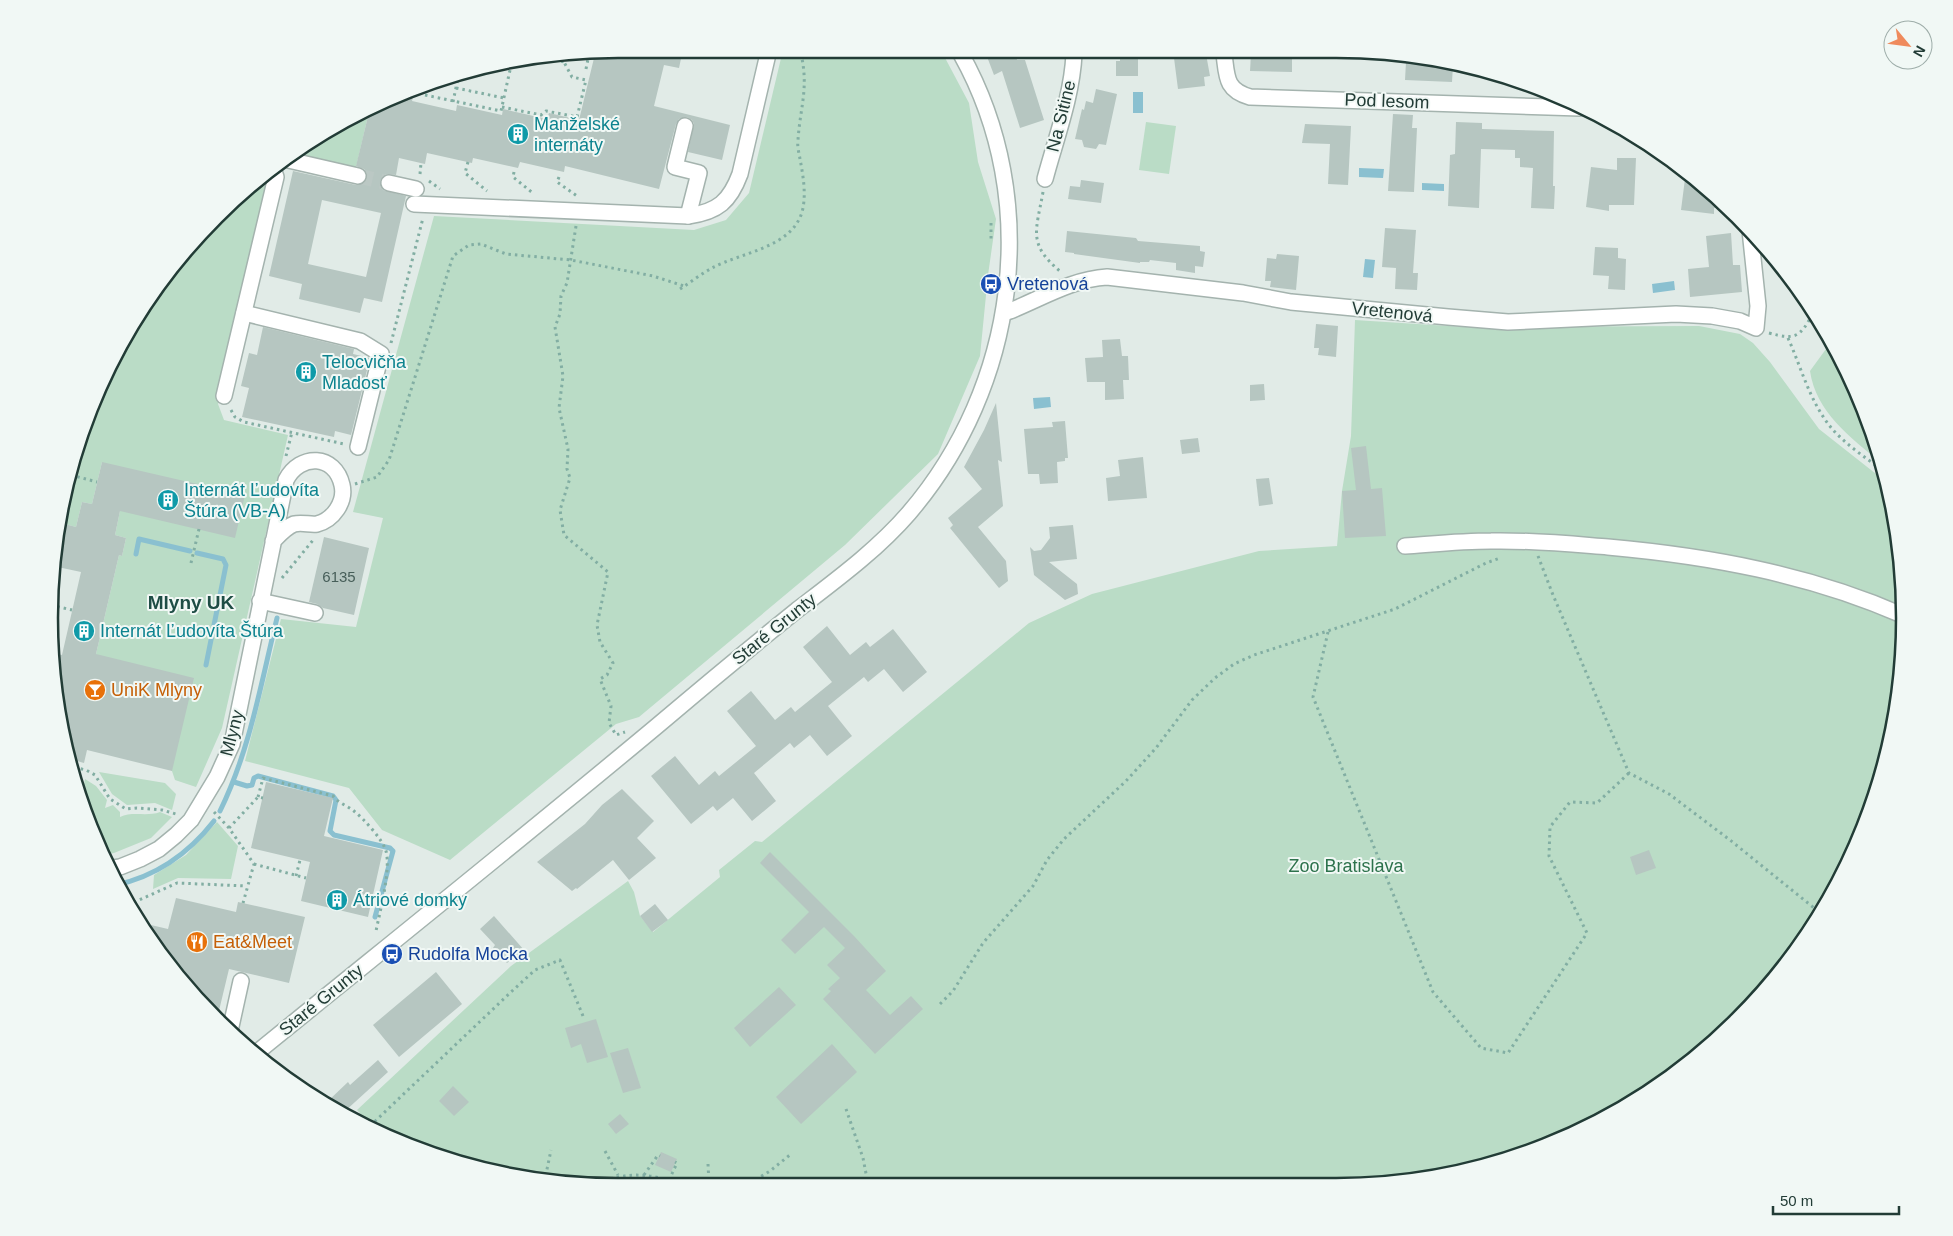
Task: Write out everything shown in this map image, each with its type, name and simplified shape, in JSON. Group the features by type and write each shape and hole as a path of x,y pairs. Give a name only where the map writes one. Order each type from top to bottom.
{"street":[{"path":"389,183 419,199 509,208 688,216 705,214 717,208 734,190 740,174 767,58"},
{"name":"Staré Grunty","path":"261,1049 886,538 927,491 965,431 994,358 1004,313 1009,246 1005,191 988,116 978,88 963,58"},
{"name":"Na Sitine","path":"1045,179 1066,103 1074,58"},
{"name":"Pod lesom","path":"1225,58 1228,81 1232,89 1239,94 1250,97 1566,108"},
{"path":"685,126 675,167 699,173 688,216"},
{"path":"294,161 358,176"},
{"path":"224,396 275,174"},
{"name":"Vretenová","path":"1004,313 1075,283 1091,278 1107,277 1243,293 1291,302 1508,322 1676,314 1712,316 1740,321 1756,328 1758,306 1751,243"},
{"path":"244,314 360,341 381,354 358,447"},
{"name":"Mlyny","path":"116,868 140,859 159,849 176,835 192,820 218,777 232,744 286,480 295,466 312,460 322,462 332,469 340,478 343,487"},
{"path":"273,541 291,526 318,524 330,518 338,509 342,499 343,487"},
{"path":"1405,546 1491,541 1536,542 1666,553 1735,564 1814,583 1860,597 1896,611"},
{"path":"260,601 315,613"},
{"path":"232,1023 241,981"}],"path":[{"path":"680,289 712,267 768,246 787,234 798,221 803,208 804,182 797,142 805,94 802,58"},
{"path":"586,69 588,59"},
{"path":"502,107 541,115 546,111 576,117 586,80 572,77 564,62 559,61"},
{"path":"425,95 501,111 511,68"},
{"path":"453,102 457,81"},
{"path":"456,88 504,98"},
{"path":"468,162 465,173 509,208"},
{"path":"421,163 419,174 442,190"},
{"path":"1045,179 1036,238 1039,247 1050,263"},
{"path":"389,348 419,199"},
{"path":"578,211 567,283 561,296 560,314 555,328 564,376 559,408 568,449 567,469 570,478 560,510 564,535 608,572 598,625 600,642 613,662 607,676 600,679 611,706 609,723 616,735 632,730"},
{"path":"990,216 992,242"},
{"path":"343,487 377,477 389,460 453,256 469,245 481,244 506,254 571,260 653,276 684,286"},
{"path":"1809,320 1800,333 1788,338 1808,390 1830,427 1873,463"},
{"path":"244,422 358,447"},
{"path":"76,476 97,482"},
{"path":"279,581 330,518"},
{"path":"191,563 199,529"},
{"path":"1536,542 1536,550 1553,596 1629,773 1669,794 1730,840 1814,908"},
{"path":"940,1004 953,991 983,943 1033,886 1047,860 1064,839 1126,781 1156,748 1192,700 1215,678 1234,664 1254,655 1395,609 1486,563 1501,558"},
{"path":"58,607 72,610"},
{"path":"1328,632 1313,698 1433,992 1481,1048 1508,1053 1587,932 1549,856 1550,827 1570,802 1597,803 1629,773"},
{"path":"79,768 96,775 110,799 126,809 162,810 181,816"},
{"path":"306,878 254,864 229,828 258,797 263,778 333,796 336,800 354,811 377,836 386,851 386,880 376,931"},
{"path":"258,797 263,798"},
{"path":"296,876 300,860"},
{"path":"243,903 246,886 254,864"},
{"path":"135,902 177,883 246,886"},
{"path":"374,1123 536,970 560,960 583,1016"},
{"path":"846,1109 863,1158 867,1178"},
{"path":"546,1174 551,1150"},
{"path":"605,1151 618,1175"},
{"path":"758,1178 791,1154"},
{"path":"644,1176 656,1161 658,1155 660,1156"},
{"path":"670,1178 677,1163 675,1162"},
{"path":"708,1164 709,1178"},
{"path":"611,1178 618,1175 656,1178"}],"green space":[{"path":"781,58 945,58 969,103 978,162 996,219 980,356 938,454 845,545 639,717 616,724 450,860 382,830 349,788 245,761 281,619 356,627 383,518 353,512 434,216 694,230 726,220 749,193"},
{"path":"368,116 356,167 301,156"},
{"path":"1146,122 1176,126 1169,174 1139,170"},
{"path":"267,182 218,404 224,420 288,435 222,728 196,787 175,780 172,771 96,654 119,555 122,556 126,538 115,535 120,511 102,462 92,504 82,502 76,527 65,524 68,509 87,438 115,370 152,307 173,277 222,222"},
{"name":"Zoo Bratislava","path":"1355,320 1464,327 1699,326 1740,334 1753,343 1770,362 1819,429 1876,474 1891,545 1896,618 1891,691 1885,727 1866,798 1838,866 1801,929 1780,959 1756,988 1705,1039 1646,1084 1583,1121 1515,1149 1444,1168 1408,1174 1335,1178 581,1177 509,1168 438,1149 370,1121 357,1110 511,966 628,881 634,892 640,916 653,932 720,877 719,870 755,841 762,842 1029,623 1092,594 1259,551 1337,546 1342,491 1351,436"},
{"path":"1826,349 1838,370 1853,404 1871,454 1836,423 1819,399 1810,371"},
{"path":"99,772 165,783 176,794 172,810 155,803 127,805 112,794"},
{"path":"85,779 96,786 107,800 105,808 113,805 120,812 120,817 129,814 160,812 172,817 151,838 110,854 84,786"},
{"path":"217,822 238,846 231,879 178,878 153,889 154,875 186,855"}],"water":[{"path":"1133,92 1143,92 1143,113 1133,113"},
{"path":"1359,168 1384,169 1383,178 1359,177"},
{"path":"1422,183 1444,184 1444,191 1422,190"},
{"path":"1365,259 1375,260 1373,278 1363,277"},
{"path":"1674,281 1675,290 1653,293 1652,284"},
{"path":"1050,397 1051,407 1034,409 1033,398"}],"building":[{"name":"Manželské internáty","path":"681,58 679,68 664,65 654,106 730,125 722,160 688,152 694,124 687,117 679,119 676,124 659,189 565,166 564,172 520,162 518,168 473,158 472,163 427,153 425,164 399,158 396,175 386,174 380,181 383,190 406,196 382,302 364,298 360,313 299,299 302,284 269,276 293,171 356,185 364,183 367,173 364,169 356,166 368,116 413,97 412,101 456,111 457,105 502,115 503,109 547,119 549,113 579,120 594,59","holes":["322,200 381,213 366,277 308,264"]},
{"path":"988,58 1017,58 1017,60 1025,60 1044,120 1020,128 1002,71 994,75"},
{"path":"1120,58 1138,58 1138,76 1116,76 1116,61 1120,61"},
{"path":"1174,58 1207,58 1210,76 1204,77 1205,86 1178,89"},
{"path":"1251,58 1292,58 1292,72 1250,71"},
{"path":"1406,62 1453,70 1452,82 1405,80"},
{"path":"1096,89 1117,94 1106,145 1099,144 1096,149 1084,147 1082,140 1075,139 1082,109 1084,110 1086,101 1093,103"},
{"path":"1393,114 1413,115 1412,128 1417,128 1414,192 1388,191"},
{"path":"1456,122 1482,123 1482,129 1554,131 1554,209 1531,208 1533,168 1520,167 1520,158 1515,158 1515,150 1481,149 1479,208 1448,206 1450,155 1455,154"},
{"path":"1305,124 1351,126 1348,185 1328,184 1330,144 1302,143"},
{"path":"1617,158 1636,158 1634,205 1609,205 1609,211 1586,207 1591,167 1617,170"},
{"path":"1081,180 1104,183 1101,203 1068,199 1070,186 1080,187"},
{"path":"1685,180 1716,208 1714,208 1714,214 1681,210"},
{"path":"1385,228 1416,230 1413,273 1418,273 1417,290 1395,289 1396,268 1382,267"},
{"path":"1067,231 1136,238 1138,241 1200,246 1200,251 1205,252 1203,267 1195,266 1195,273 1176,270 1176,263 1150,260 1149,262 1140,263 1065,252"},
{"path":"1731,233 1733,265 1740,265 1742,292 1690,297 1688,269 1709,267 1706,236"},
{"path":"1595,247 1618,248 1618,258 1626,259 1625,290 1608,289 1609,276 1593,275"},
{"path":"1277,254 1299,256 1296,290 1270,287 1271,281 1265,281 1267,258 1276,259"},
{"path":"1316,324 1338,326 1336,357 1318,355 1319,348 1314,348"},
{"name":"Telocvičňa Mladosť","path":"263,327 354,349 353,354 370,358 351,435 335,431 334,437 242,417 249,388 241,386 249,353 257,355"},
{"path":"1120,339 1122,356 1128,356 1129,380 1123,380 1124,399 1105,400 1105,382 1087,382 1085,358 1103,357 1102,340"},
{"path":"1264,384 1265,400 1250,401 1250,385"},
{"path":"996,403 1002,462 998,460 1003,506 978,527 1006,561 1008,581 999,588 950,528 953,525 948,518 982,489 964,467"},
{"path":"1065,421 1068,458 1065,458 1065,461 1057,462 1058,483 1040,484 1039,474 1028,474 1024,429 1053,427 1052,422"},
{"path":"1198,438 1200,452 1182,454 1180,440"},
{"path":"1366,446 1371,489 1382,488 1386,536 1345,538 1342,491 1356,490 1351,448"},
{"path":"1143,457 1147,498 1108,501 1106,478 1120,476 1118,460"},
{"name":"Internát Ľudovíta Štúra","path":"102,462 245,495 235,538 120,511 115,535 126,538 122,556 119,555 96,654 194,678 172,771 87,750 84,763 76,761 62,691 59,654 62,655 81,572 60,568 65,524 76,527 82,502 92,504"},
{"path":"1269,478 1273,504 1259,506 1256,479"},
{"path":"1073,525 1077,559 1049,562 1077,584 1078,594 1065,600 1034,575 1030,547 1034,551 1041,550 1050,538 1049,527"},
{"path":"324,537 369,548 354,615 323,608 309,602"},
{"path":"827,626 850,655 866,642 870,647 893,629 927,672 903,692 884,669 868,682 864,677 828,706 852,736 827,756 810,735 794,748 790,743 754,773 776,801 752,821 733,798 717,811 713,806 691,824 651,776 675,756 699,785 715,771 719,776 756,746 727,711 751,691 775,720 791,707 795,712 832,682 803,647"},
{"path":"266,782 333,798 324,836 383,850 368,917 301,901 310,862 251,848"},
{"path":"622,789 654,821 637,838 656,858 629,880 613,860 572,891 537,862 585,824 602,805"},
{"path":"1649,850 1656,868 1636,875 1630,857"},
{"path":"770,852 854,936 886,971 866,990 890,1015 911,996 923,1009 875,1054 823,999 831,991 828,989 840,978 827,965 845,948 824,927 795,954 781,940 809,912 760,863"},
{"path":"176,898 236,912 238,902 305,917 289,983 229,969 219,1011 173,959 149,925 168,929"},
{"path":"655,904 668,920 652,932 640,916"},
{"path":"494,916 524,950 507,963 493,948 495,945 480,929"},
{"path":"436,972 462,1004 399,1057 373,1025"},
{"path":"779,987 796,1005 750,1047 734,1028"},
{"path":"596,1019 608,1057 587,1063 581,1044 571,1048 565,1028"},
{"path":"832,1044 857,1072 801,1124 776,1097"},
{"path":"628,1048 641,1088 623,1093 610,1053"},
{"path":"378,1060 388,1072 348,1109 331,1099 348,1082 350,1085"},
{"path":"453,1086 469,1102 454,1116 439,1101"},
{"path":"620,1114 629,1124 616,1134 608,1124"},
{"path":"661,1152 677,1159 671,1172 655,1165"}],"waterway":[{"path":"136,554 139,539 190,551"},
{"path":"197,553 223,559 226,565 206,665"},
{"path":"220,811 247,740 277,618"},
{"path":"234,782 247,786 252,785 254,778 258,776 333,796 336,800 330,831 334,835 390,848 393,851 375,917"},
{"path":"124,883 145,876 171,862 194,843 214,821"}],"tunnel":[{"path":"358,176 389,183"}],"place":[{"name":"Manželské internáty","path":"518,134"},
{"name":"Vretenová","path":"991,284"},
{"name":"Telocvičňa Mladosť","path":"306,372"},
{"name":"Internát Ľudovíta Štúra (VB-A)","path":"168,500"},
{"name":"Internát Ľudovíta Štúra","path":"84,631"},
{"name":"UniK Mlyny","path":"95,690"},
{"name":"Átriové domky","path":"337,900"},
{"name":"Eat&Meet","path":"197,942"},
{"name":"Rudolfa Mocka","path":"392,954"}],"district":[{"name":"Mlyny UK","path":"191,602"}]}
